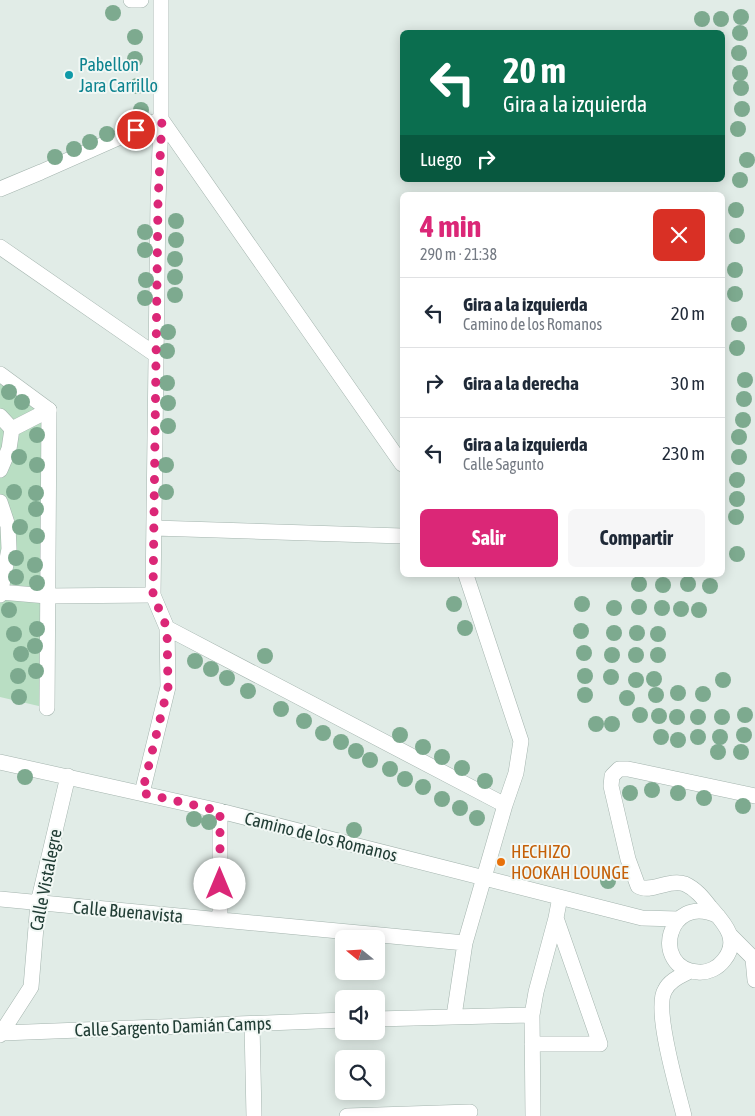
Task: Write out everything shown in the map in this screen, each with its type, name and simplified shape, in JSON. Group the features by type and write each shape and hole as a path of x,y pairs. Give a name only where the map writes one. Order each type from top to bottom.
{"street":[{"path":"131,0 141,0"},
{"path":"142,793 168,687 167,628 153,595 158,202 162,119 161,0"},
{"path":"0,189 162,119"},
{"path":"162,119 400,461"},
{"path":"0,247 156,355"},
{"path":"0,374 49,410"},
{"path":"12,429 49,410"},
{"path":"47,708 49,410"},
{"path":"0,416 12,429"},
{"path":"0,470 9,449 12,429"},
{"path":"0,502 8,526 10,549 0,593 47,596 153,595"},
{"path":"154,528 400,536"},
{"path":"454,1016 465,943 516,773 521,741 467,577"},
{"path":"167,628 505,805"},
{"name":"Camino de los Romanos","path":"0,762 220,811 642,918 678,919"},
{"path":"755,796 628,769 619,769 612,776 611,786 628,859 638,886 645,889 664,883 676,882 685,884 698,892 728,928 733,938 754,960 755,980"},
{"name":"Calle Vistalegre","path":"1,1034 31,987 38,903 68,776"},
{"path":"220,811 220,920"},
{"path":"533,1116 532,1015 560,897"},
{"name":"Calle Buenavista","path":"0,900 465,943"},
{"path":"718,916 702,910 693,911 678,919 672,928 669,938 669,946 676,962 690,971 709,971 725,960 733,938"},
{"path":"532,1044 600,1044 556,918"},
{"name":"Camino de los Romanos","path":"642,918 669,938"},
{"path":"733,938 755,943"},
{"path":"725,960 754,960"},
{"path":"684,1116 666,1043 661,1004 663,994 672,981 690,971"},
{"path":"385,1019 532,1015"},
{"name":"Calle Sargento Damián Camps","path":"1,1034 335,1020"},
{"path":"252,1024 254,1116"},
{"path":"347,1116 470,1112"}],"green space":[{"path":"0,377 49,410 43,707 0,697"}],"place":[{"name":"Pabellon Jara Carrillo","path":"69,75"},
{"name":"HECHIZO HOOKAH LOUNGE","path":"501,862"}],"route":[{"path":"136,130 162,119 158,202 153,595 167,628 168,687 142,793 220,811 220,884"}]}
